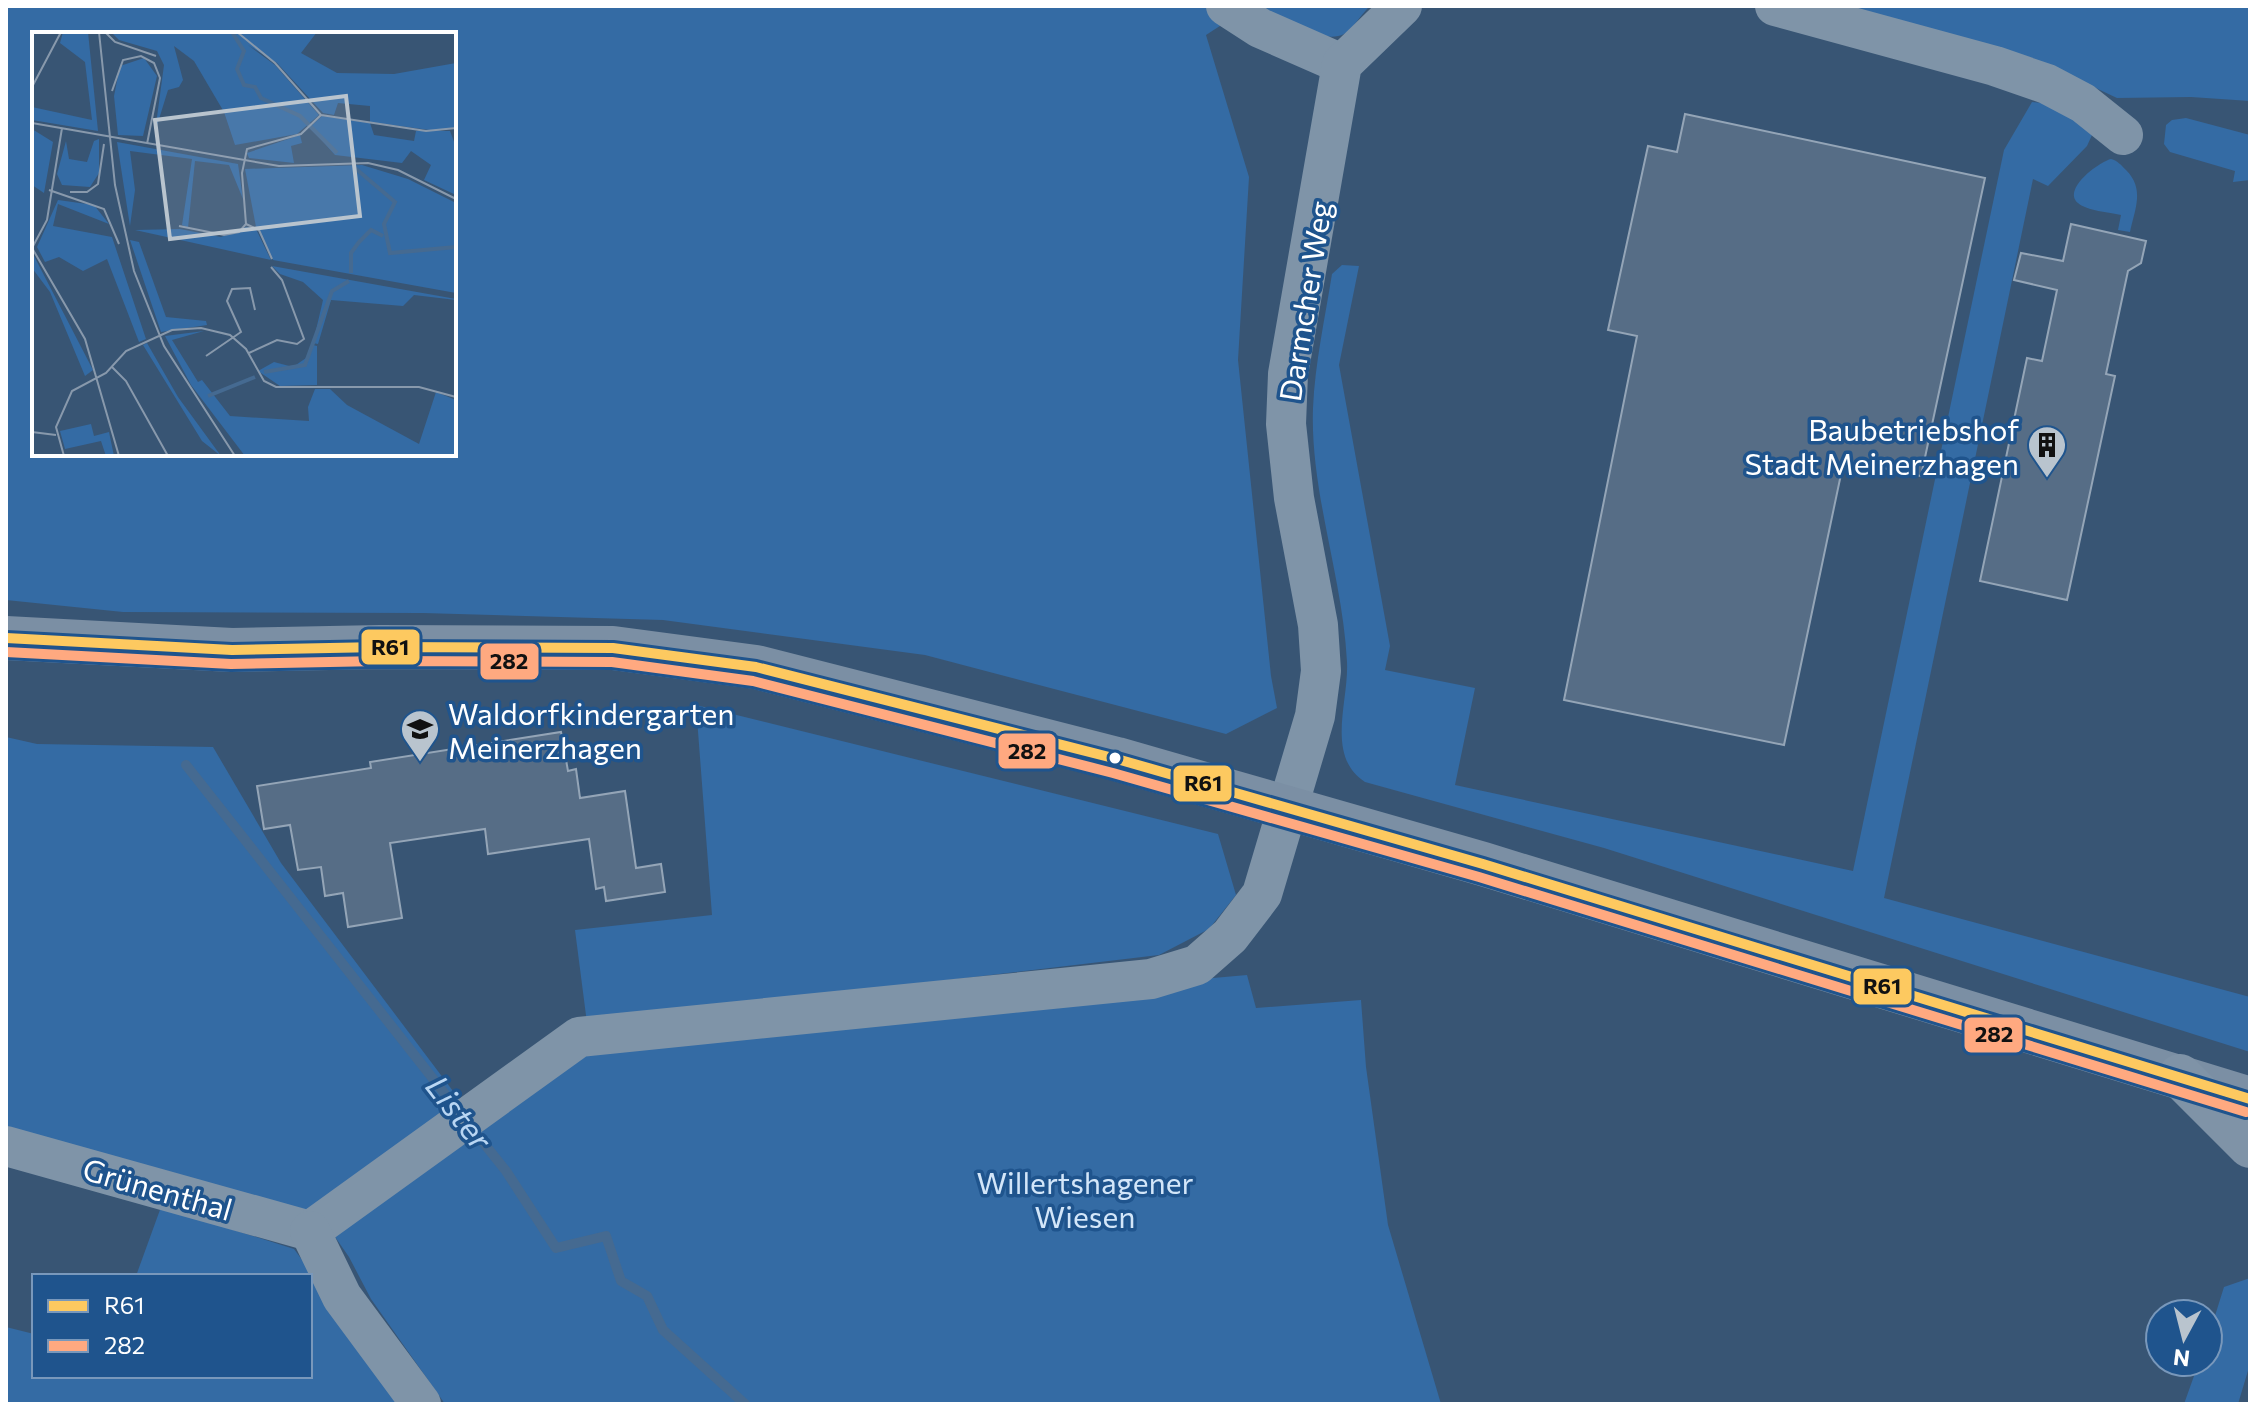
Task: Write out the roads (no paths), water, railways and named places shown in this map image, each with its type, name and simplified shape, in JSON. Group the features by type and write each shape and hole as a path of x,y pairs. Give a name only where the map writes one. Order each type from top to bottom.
{"highway":[{"path":"2180,1076 2250,1146"}],"main road":[{"path":"6,638 232,650 613,648 756,667 1117,759 1288,808 1512,873 2250,1099"}],"street":[{"path":"1226,6 1260,28 1342,64 1402,6"},
{"path":"1775,6 1995,66 2047,84 2083,103 2123,135"},
{"name":"Darmcher Weg","path":"310,1231 579,1037 1151,979 1197,965 1230,936 1262,894 1315,716 1321,671 1318,625 1294,498 1286,424 1288,374 1342,64"},
{"name":"Grünenthal","path":"6,1146 310,1231"},
{"path":"310,1231 342,1297 421,1404"}],"waterway":[{"name":"Lister","path":"186,765 460,1113"},
{"name":"Lister","path":"470,1126 506,1171 556,1248 606,1236 621,1281 647,1296 663,1330 745,1404"}],"place":[{"name":"Baubetriebshof Stadt Meinerzhagen","path":"2047,479"},
{"name":"Waldorfkindergarten Meinerzhagen","path":"420,763"}],"park label":[{"name":"Willertshagener Wiesen","path":"1085,1198"}]}
